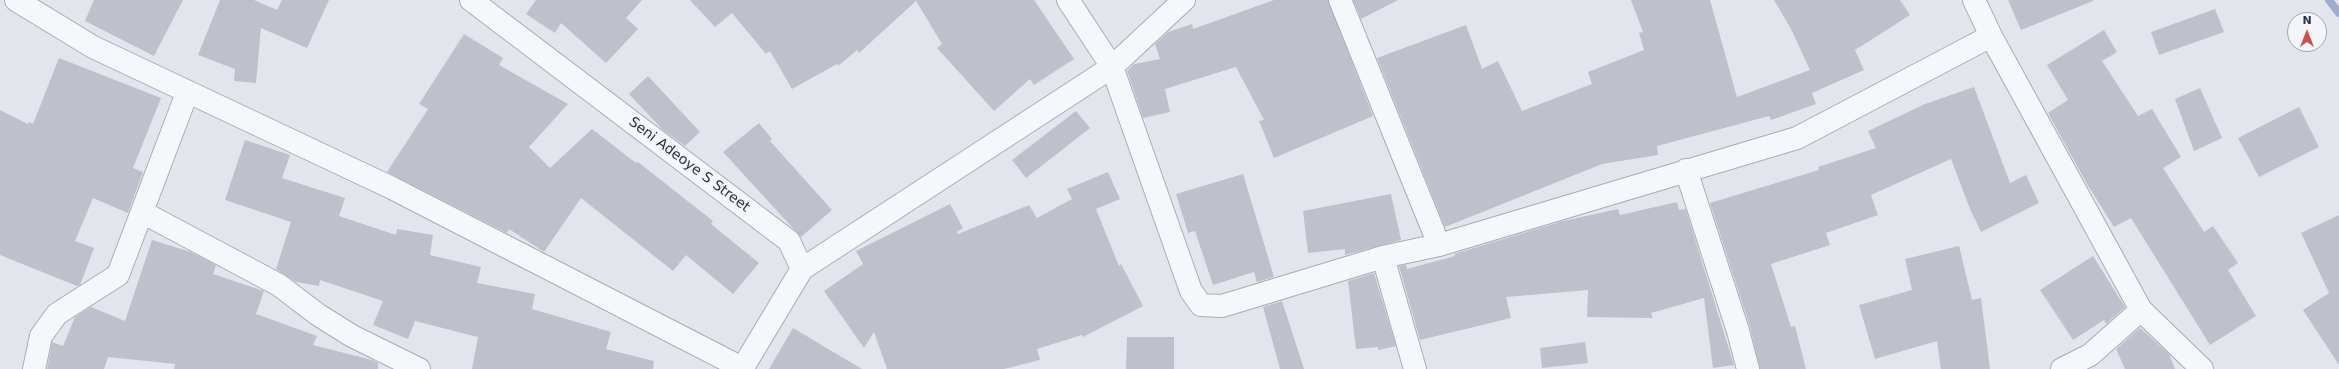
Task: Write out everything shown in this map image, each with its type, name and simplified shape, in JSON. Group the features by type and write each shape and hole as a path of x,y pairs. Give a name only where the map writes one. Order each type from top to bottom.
{"street":[{"path":"16,0 92,47 187,93 392,188 742,369 802,269 1112,67 1184,0"},
{"name":"Seni Adeoye S Street","path":"471,0 789,241 802,269"},
{"path":"1068,0 1112,67 1192,291 1201,305 1222,306 1383,257 1439,245 1797,138 1991,36"},
{"path":"1340,0 1439,245"},
{"path":"1974,0 1991,36 2141,310 2202,369"},
{"path":"34,369 41,336 57,314 118,275 187,93"},
{"path":"1686,170 1738,331 1748,369"},
{"path":"142,212 279,285 317,314 352,336 419,369"},
{"path":"1383,257 1415,369"},
{"path":"2062,369 2090,355 2141,310"}],"building":[{"path":"94,0 183,0 154,56 85,21"},
{"path":"220,0 254,0 277,10 282,0 329,0 307,48 261,28 256,83 234,81 235,69 198,55"},
{"path":"536,0 642,0 626,18 638,29 606,63 561,23 555,33 526,14"},
{"path":"690,0 1034,0 1074,59 1034,85 1030,79 994,111 937,48 942,44 916,1 859,53 857,50 838,66 837,64 792,89 770,51 766,54 732,13 715,27"},
{"path":"1274,0 1328,0 1373,116 1274,158 1259,121 1264,120 1236,67 1165,89 1170,112 1143,118 1127,71 1134,64 1160,59 1155,44 1168,32 1192,24 1193,29"},
{"path":"1353,0 1398,0 1361,19"},
{"path":"1631,0 1710,0 1737,97 1810,70 1791,29 1774,0 1900,0 1910,15 1855,50 1864,70 1812,93 1816,104 1771,120 1769,116 1657,146 1658,155 1602,164 1445,227 1377,58 1466,25 1482,69 1498,61 1522,111 1592,84 1588,72 1644,50 1639,33 1643,32"},
{"path":"2008,0 2093,0 2093,1 2021,30"},
{"path":"2215,9 2224,32 2159,55 2151,32"},
{"path":"2104,30 2117,52 2102,61 2138,116 2152,109 2181,157 2163,168 2204,232 2213,226 2238,263 2228,270 2256,316 2210,345 2131,218 2114,227 2087,184 2048,113 2068,100 2047,65"},
{"path":"464,34 503,58 499,65 568,104 529,147 550,168 592,129 636,163 638,162 713,221 711,224 759,263 733,294 686,255 673,271 581,198 544,252 509,229 507,233 387,172 428,109 419,104"},
{"path":"59,58 161,98 133,168 143,172 128,213 93,198 75,241 94,248 80,285 77,286 0,255 0,110 28,124 29,122 33,124"},
{"path":"648,76 700,132 685,146 663,130 629,94"},
{"path":"1974,87 2010,183 2026,175 2039,203 1981,232 1970,209 1951,159 1871,195 1878,215 1826,233 1830,245 1771,264 1791,327 1795,326 1806,369 1760,369 1750,327 1710,203 1819,170 1818,167 1876,148 1868,131 1925,104"},
{"path":"2200,88 2222,138 2194,151 2175,99"},
{"path":"2299,107 2319,147 2259,177 2238,138"},
{"path":"1076,111 1090,128 1026,178 1012,160"},
{"path":"759,123 772,139 770,141 832,210 801,237 723,152"},
{"path":"245,140 290,155 282,178 345,198 339,216 396,235 397,229 433,235 430,255 481,267 477,283 535,294 532,309 611,332 606,349 654,361 653,369 472,369 478,337 415,321 408,339 373,325 383,301 320,280 319,286 296,282 276,269 291,222 225,200"},
{"path":"1108,172 1120,199 1096,209 1119,266 1121,264 1143,306 1083,337 1082,335 1037,349 1040,360 1004,369 887,369 874,332 864,348 824,291 863,264 856,251 950,204 963,228 957,232 958,234 1029,205 1037,218 1072,199 1067,189"},
{"path":"1243,174 1274,277 1257,282 1254,272 1213,285 1195,231 1188,233 1176,194"},
{"path":"1391,194 1401,240 1345,255 1345,249 1308,253 1303,211"},
{"path":"1677,202 1679,210 1686,210 1734,365 1713,368 1704,298 1651,313 1653,318 1587,317 1588,290 1506,297 1511,318 1420,340 1399,266 1406,265 1407,269 1455,256 1454,254 1563,221 1618,209 1620,215"},
{"path":"2339,215 2339,365 2303,310 2329,293 2301,233"},
{"path":"152,240 191,252 216,265 213,274 264,291 256,314 317,336 313,345 372,360 378,363 378,369 174,369 175,364 108,357 104,369 47,369 52,342 63,346 75,317 91,307 125,321"},
{"path":"1959,246 1972,300 1981,298 1990,369 1941,369 1937,341 1875,359 1859,305 1912,290 1905,259"},
{"path":"2093,256 2125,307 2106,324 2104,320 2073,340 2040,290"},
{"path":"1374,273 1396,346 1378,350 1378,347 1356,349 1348,281"},
{"path":"1282,301 1304,369 1280,369 1263,307"},
{"path":"793,328 862,369 769,369"},
{"path":"2140,328 2169,354 2175,369 2125,369 2116,349"},
{"path":"1127,337 1174,337 1174,369 1126,369"},
{"path":"1585,342 1588,363 1542,368 1540,348"}],"waterway":[{"path":"2329,0 2339,13"}]}
